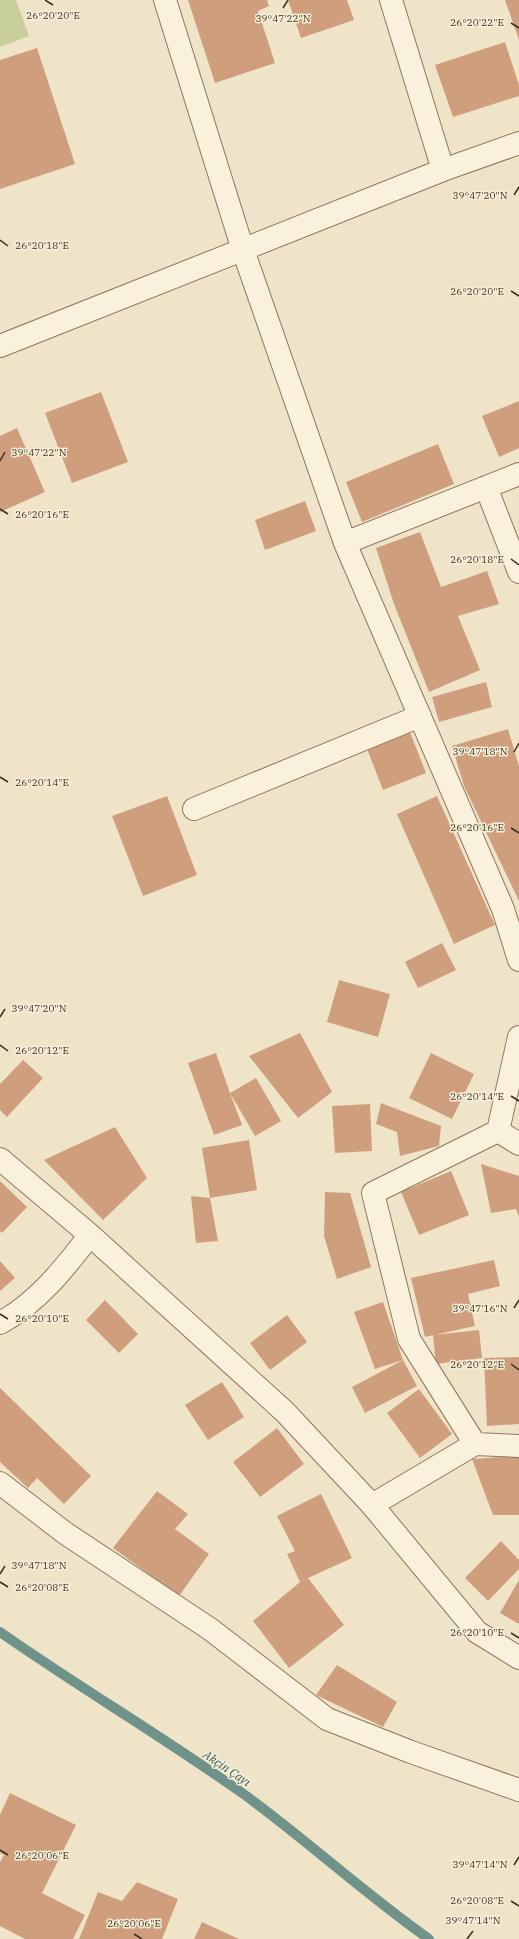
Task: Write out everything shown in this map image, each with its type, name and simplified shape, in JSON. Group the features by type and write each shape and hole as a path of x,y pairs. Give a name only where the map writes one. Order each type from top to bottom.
{"street":[{"path":"165,0 243,250 345,543 503,909 519,960"},
{"path":"391,0 442,170"},
{"path":"0,346 442,170 519,143"},
{"path":"345,543 519,474"},
{"path":"486,487 519,572"},
{"path":"194,809 420,716"},
{"path":"498,1131 519,1037"},
{"path":"498,1131 519,1144"},
{"path":"475,1444 409,1339 373,1193 498,1131"},
{"path":"0,1159 90,1235 285,1412 372,1505 477,1632 519,1658"},
{"path":"0,1323 17,1314 60,1275 90,1235"},
{"path":"372,1505 475,1444 519,1446"},
{"path":"0,1483 65,1533 210,1629 327,1719 412,1752 519,1790"}],"green space":[{"path":"0,0 16,0 29,36 0,47"}],"building":[{"path":"188,0 267,0 269,6 258,11 275,63 215,83"},
{"path":"288,0 347,0 354,20 301,38"},
{"path":"505,0 519,0 519,40"},
{"path":"505,42 519,85 519,96 453,117 435,65"},
{"path":"37,48 75,164 0,189 0,60"},
{"path":"101,392 128,462 72,483 45,413"},
{"path":"519,401 519,448 499,457 482,416"},
{"path":"17,428 45,492 0,512 0,436"},
{"path":"438,444 454,484 362,522 346,482"},
{"path":"305,501 316,531 265,550 255,520"},
{"path":"420,532 441,587 487,571 499,604 458,616 480,670 429,692 394,604 376,548"},
{"path":"486,682 492,707 439,722 432,697"},
{"path":"508,729 519,766 519,901 464,786 452,746"},
{"path":"410,732 426,773 383,790 367,749"},
{"path":"167,796 197,875 143,896 112,816"},
{"path":"437,796 495,925 454,944 397,814"},
{"path":"442,943 456,970 418,988 405,962"},
{"path":"339,980 390,994 378,1037 327,1022"},
{"path":"300,1033 332,1092 298,1118 249,1056"},
{"path":"216,1053 242,1125 214,1135 188,1063"},
{"path":"431,1053 474,1074 452,1119 409,1098"},
{"path":"23,1060 43,1078 7,1117 0,1110 0,1084"},
{"path":"256,1078 281,1121 255,1136 230,1093"},
{"path":"381,1103 441,1126 439,1146 400,1156 397,1132 376,1124"},
{"path":"370,1104 372,1151 335,1153 332,1106"},
{"path":"115,1127 147,1178 103,1220 44,1160"},
{"path":"249,1140 257,1190 210,1198 202,1148"},
{"path":"481,1164 519,1176 519,1217 516,1209 491,1213"},
{"path":"451,1171 469,1215 419,1235 401,1192"},
{"path":"0,1181 27,1207 2,1233 0,1231"},
{"path":"325,1192 350,1193 371,1267 337,1279 324,1236"},
{"path":"191,1196 210,1198 218,1241 196,1243"},
{"path":"494,1260 500,1286 468,1294 475,1326 425,1337 411,1278"},
{"path":"0,1261 15,1278 0,1291"},
{"path":"105,1300 138,1334 119,1353 86,1320"},
{"path":"383,1302 403,1360 375,1369 354,1312"},
{"path":"287,1315 307,1342 270,1370 250,1343"},
{"path":"479,1330 482,1358 436,1364 433,1335"},
{"path":"519,1357 519,1424 487,1426 484,1358"},
{"path":"403,1360 417,1386 365,1413 352,1387"},
{"path":"222,1382 244,1417 208,1440 185,1405"},
{"path":"0,1388 91,1476 64,1504 37,1478 28,1488 0,1462"},
{"path":"419,1389 452,1434 420,1458 387,1413"},
{"path":"277,1428 304,1464 260,1497 233,1462"},
{"path":"519,1456 519,1515 493,1515 472,1459"},
{"path":"157,1491 188,1514 175,1529 209,1554 179,1596 113,1548"},
{"path":"321,1494 352,1558 308,1578 344,1625 289,1668 253,1621 300,1582 287,1554 295,1551 277,1516"},
{"path":"501,1541 519,1560 519,1569 488,1601 465,1578"},
{"path":"519,1580 519,1624 500,1613"},
{"path":"337,1665 397,1702 383,1727 316,1695"},
{"path":"10,1793 76,1825 42,1893 85,1915 73,1939 25,1939 0,1926 0,1862 4,1855 0,1853 0,1815"},
{"path":"137,1882 178,1899 162,1939 79,1939 98,1892 122,1901"},
{"path":"202,1922 239,1939 194,1939"}],"waterway":[{"name":"Akçin Çayı","path":"0,1632 245,1795 382,1904 429,1939"}]}
